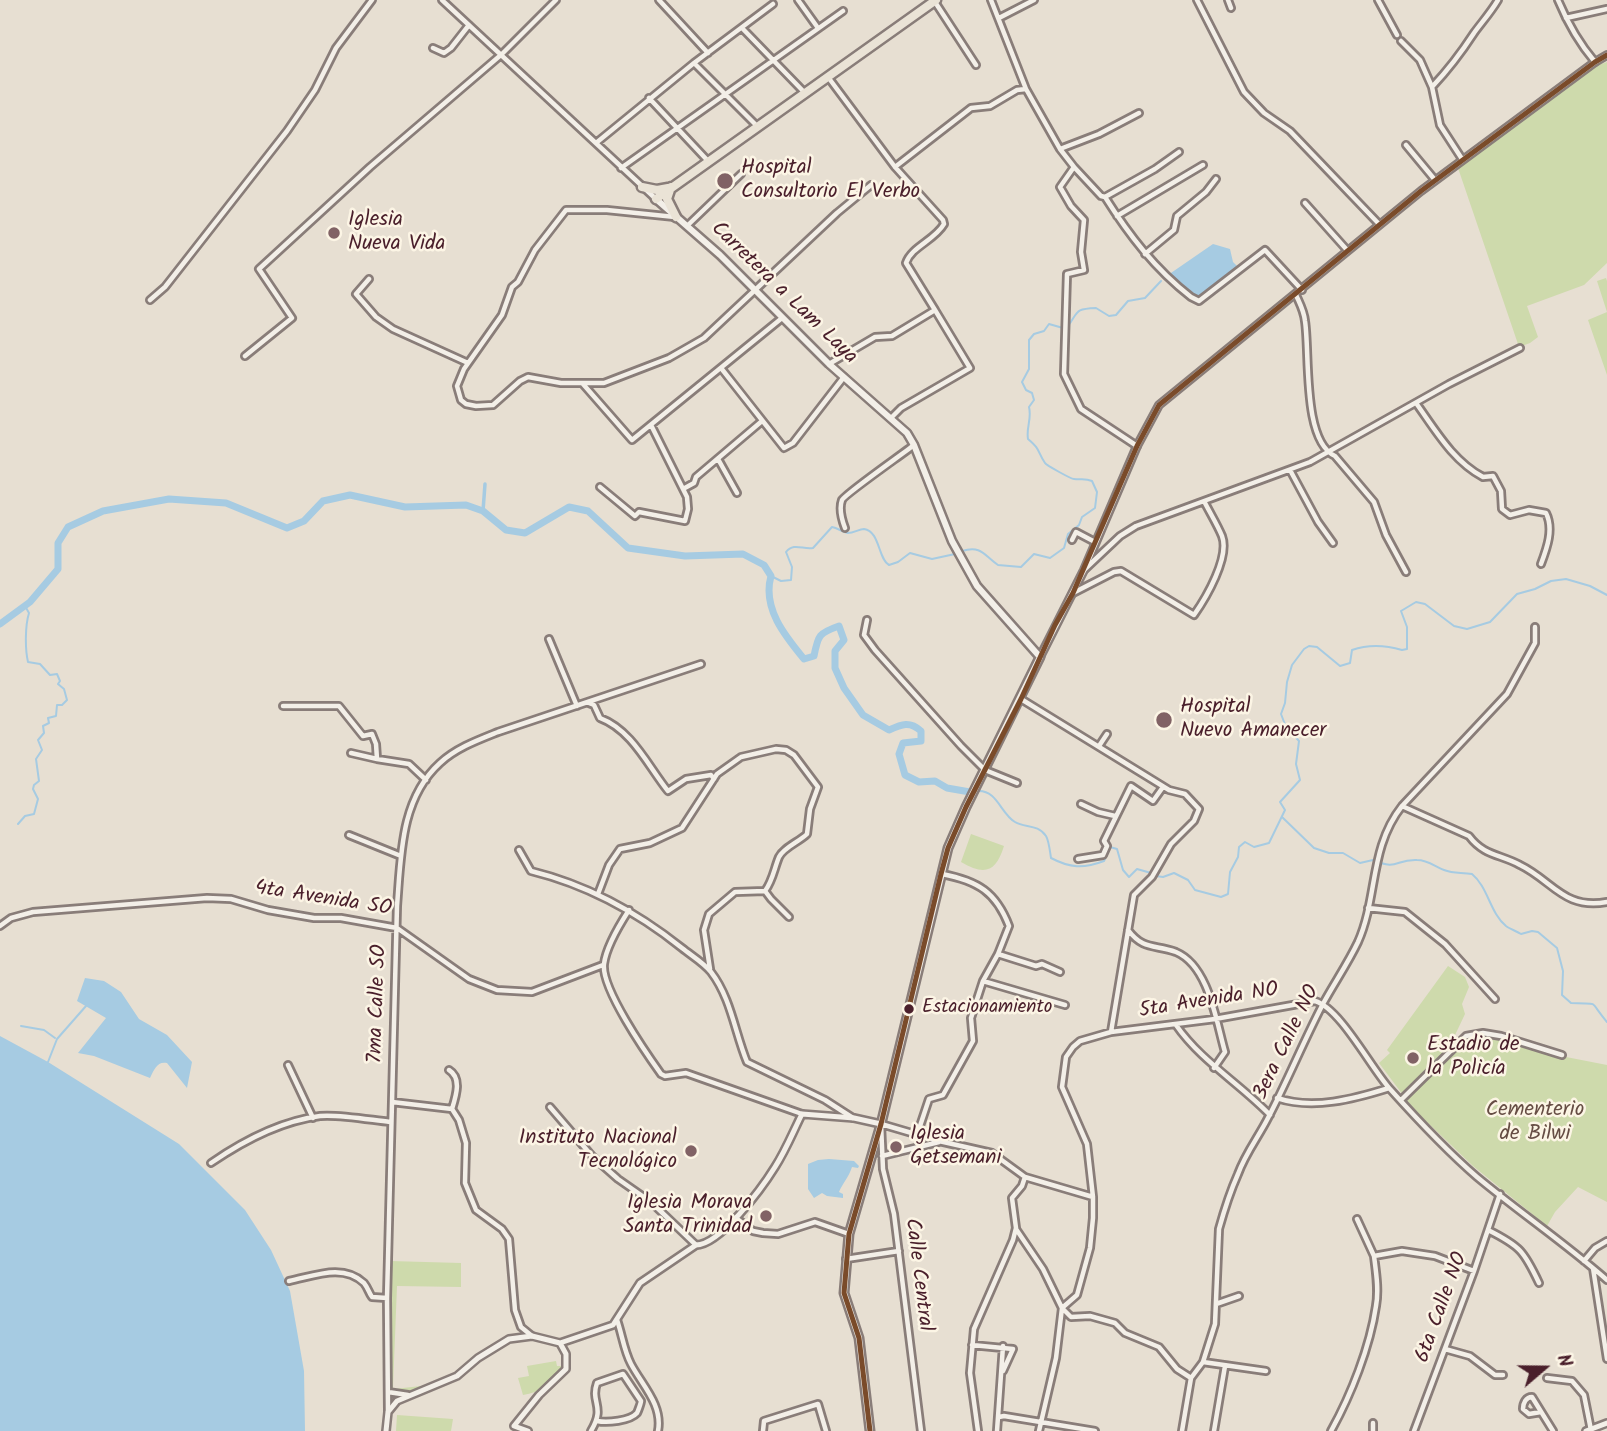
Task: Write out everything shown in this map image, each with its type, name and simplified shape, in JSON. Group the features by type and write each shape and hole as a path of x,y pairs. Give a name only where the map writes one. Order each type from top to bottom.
{"highway":[{"path":"656,199 931,1"},
{"path":"642,187 657,190 671,187"},
{"path":"671,187 667,199 676,217"}],"main road":[{"name":"Carretera a Lam Laya","path":"656,199 720,255 829,364 907,433 952,541 977,586 1040,657"},
{"path":"870,1431 859,1338 844,1293 849,1234 881,1124 948,848 1040,657"}],"street":[{"path":"150,300 165,287 287,131 315,90 336,48 372,0"},
{"name":"Carretera a Lam Laya","path":"442,0 656,199"},
{"path":"245,356 292,318 259,269 370,167 502,54 556,0"},
{"path":"659,0 708,53"},
{"path":"798,0 818,28"},
{"path":"991,0 1026,89 1060,149 1101,196 1105,197 1145,254 1174,284 1199,301 1265,250 1302,290"},
{"path":"999,18 1034,0"},
{"path":"1197,0 1244,92 1264,113 1290,131 1379,224"},
{"path":"1228,0 1231,8"},
{"path":"1378,0 1397,35"},
{"path":"1432,87 1453,66 1456,57 1497,0"},
{"path":"1559,0 1583,49 1595,62"},
{"path":"931,1 976,65"},
{"path":"596,143 649,98 773,4"},
{"path":"1566,18 1607,9"},
{"path":"621,168 844,11"},
{"path":"433,48 444,52 451,48 469,25"},
{"path":"742,28 805,93"},
{"path":"1401,41 1420,60 1432,87 1440,125 1462,159"},
{"path":"1040,657 1084,570 1137,446 1159,405 1434,180 1607,55"},
{"path":"694,63 757,127"},
{"path":"828,76 895,167 943,220 936,234 908,257 906,263 970,368 901,408 891,418"},
{"path":"895,167 971,108 990,106 1017,90 1026,89"},
{"path":"649,98 708,161"},
{"path":"1060,149 1099,134 1139,113"},
{"path":"1406,145 1434,180"},
{"path":"1105,197 1179,152"},
{"path":"1117,216 1203,165"},
{"path":"1074,167 1060,187 1070,206 1084,220 1081,252 1084,270 1067,274 1063,374 1081,409 1137,446"},
{"path":"687,226 741,174"},
{"path":"1145,254 1174,230 1177,216 1206,192 1216,179"},
{"path":"676,217 607,210 566,210 555,222 518,282 512,287 502,315 458,382 458,395 466,404 493,405 528,377 583,384 613,380 682,352 704,338 837,213 871,185"},
{"path":"1305,203 1347,250"},
{"path":"369,279 356,294 376,317 393,329 468,363"},
{"path":"1296,295 1305,320 1308,387 1318,436 1326,453 1335,456 1374,502 1386,535 1406,572"},
{"path":"829,364 875,337 892,336 934,310"},
{"path":"583,384 632,440 782,318"},
{"path":"1084,570 1120,536 1136,526 1290,470 1520,348"},
{"path":"721,368 784,448 788,448 844,377"},
{"path":"1416,403 1466,467 1483,477 1493,476 1501,491 1502,509 1510,515 1529,510 1546,513 1550,520 1550,530 1541,564"},
{"path":"683,489 694,483 696,477 762,421"},
{"path":"600,487 635,516 639,512 685,521 687,497 651,425"},
{"path":"845,528 841,513 842,499 914,446"},
{"path":"718,459 737,493"},
{"path":"1290,470 1332,543"},
{"path":"1073,593 1121,571 1194,615 1215,578 1224,547 1223,537 1204,501"},
{"path":"1072,540 1076,532 1095,542"},
{"path":"867,620 864,635 875,650 961,746 986,767 1017,783"},
{"name":"3era Calle NO","path":"1182,1431 1191,1378 1203,1362 1215,1324 1221,1222 1238,1172 1359,940 1375,865 1394,816 1499,705 1518,679 1535,643 1535,627"},
{"path":"550,639 577,706"},
{"name":"7ma Calle SO","path":"388,1412 390,1122 397,928 401,856 411,805 440,762 467,744 701,664"},
{"path":"1021,699 1163,787 1185,794 1199,809 1198,814 1171,844 1154,874 1134,895 1111,1032"},
{"path":"589,702 594,705 600,718 609,721 638,749 668,791 686,779 711,775 714,779"},
{"path":"283,706 339,706 363,736 372,734 377,759"},
{"path":"1099,746 1107,734"},
{"path":"597,894 609,865 620,849 650,843 682,828 725,767 741,757 776,749 786,750 794,755 818,787 810,809 807,834 779,856 775,874 765,891"},
{"path":"351,753 409,764 426,780"},
{"path":"1078,859 1103,855 1107,846 1104,841 1131,786 1153,801 1163,787"},
{"path":"1081,804 1115,816"},
{"path":"1402,806 1469,836 1489,854 1521,865 1552,888 1579,902 1590,905 1607,902"},
{"path":"349,835 401,856"},
{"path":"519,850 531,871 563,879 629,910 710,970"},
{"path":"917,1135 929,1099 943,1095 972,1041 971,1018 983,981 1009,926 1002,906 987,891 966,879 941,874"},
{"path":"765,891 789,917"},
{"path":"765,891 734,892 709,914 704,930 710,970 723,995 745,1058 750,1065 825,1100 854,1118"},
{"name":"4ta Avenida SO","path":"0,926 11,918 33,912 207,898 231,899 268,910 314,918 341,918 397,928 469,979 497,990 532,992 603,965"},
{"path":"1367,908 1405,912 1445,944 1495,999"},
{"path":"629,910 618,928 603,965 606,983 642,1048 660,1074 665,1076 686,1073 802,1114 854,1118 997,1155 1017,1174 1093,1197 1090,1248 1077,1295 1062,1308 1056,1358 1039,1431"},
{"path":"1128,929 1137,941 1147,946 1176,952 1191,962 1202,977 1225,1052 1214,1068"},
{"path":"998,954 1036,966 1042,964 1060,972"},
{"path":"983,981 1065,1005"},
{"name":"5ta Avenida NO","path":"1093,1197 1087,1144 1062,1087 1066,1057 1080,1041 1111,1032 1176,1025 1315,1001 1324,1003"},
{"path":"1324,1003 1389,1088 1456,1157 1607,1280"},
{"path":"1176,1025 1188,1042 1214,1068 1251,1095 1270,1115"},
{"path":"1401,1100 1466,1036 1483,1033 1501,1036 1562,1055"},
{"path":"288,1065 313,1118"},
{"path":"449,1070 454,1073 456,1079 452,1108 466,1143 464,1179 473,1205 480,1215 502,1229 509,1239 517,1318 521,1327 532,1336"},
{"path":"1277,1098 1302,1103 1335,1101 1389,1088"},
{"path":"392,1102 452,1108"},
{"path":"550,1107 593,1156 618,1179 653,1204 696,1245"},
{"path":"386,1431 388,1412 397,1401 457,1376 501,1343 518,1337 532,1336 560,1343 606,1329 617,1320 640,1283 696,1245 704,1245 736,1218 775,1168 802,1114"},
{"path":"212,1163 254,1137 281,1126 321,1116 390,1122"},
{"name":"Calle Central","path":"881,1124 882,1156 899,1251 921,1431"},
{"path":"882,1156 939,1142"},
{"path":"978,1431 970,1373 972,1345 976,1326 1013,1240 1016,1228 1012,1198 1022,1186 1025,1177"},
{"name":"6ta Calle NO","path":"1414,1431 1500,1194"},
{"path":"736,1218 753,1231 763,1233 778,1234 815,1222 849,1234"},
{"path":"1331,1431 1350,1396 1376,1306 1377,1277 1374,1256 1357,1219"},
{"path":"1016,1228 1043,1269 1062,1308 1071,1317 1090,1316 1108,1320 1125,1333 1159,1347 1177,1369 1191,1378"},
{"path":"1488,1230 1512,1242 1524,1253 1539,1283"},
{"path":"1584,1261 1595,1248 1607,1241"},
{"path":"846,1259 899,1251"},
{"path":"1374,1256 1402,1251 1435,1256 1474,1271"},
{"path":"1593,1267 1607,1359"},
{"path":"289,1281 345,1272 363,1282 372,1297 387,1298"},
{"path":"1216,1304 1238,1296"},
{"path":"617,1320 629,1360 642,1379 660,1420 658,1431"},
{"path":"518,1337 521,1327"},
{"path":"566,1354 575,1339"},
{"path":"512,1429 539,1395 563,1374 567,1364 566,1354 560,1343"},
{"path":"972,1345 1013,1349 1001,1376"},
{"path":"997,1431 1003,1346"},
{"path":"1445,1349 1470,1356 1496,1375 1503,1375"},
{"path":"1203,1362 1266,1371"},
{"path":"1214,1431 1225,1366"},
{"path":"591,1431 597,1421 599,1408 594,1391 597,1383 623,1374 641,1401 638,1411 634,1416 606,1422 597,1421"},
{"path":"1548,1378 1572,1381 1584,1395 1589,1430 1607,1423"},
{"path":"387,1392 408,1395"},
{"path":"1541,1412 1528,1414 1522,1409 1522,1404 1532,1397 1553,1431"},
{"path":"763,1431 764,1421 818,1405 826,1431"},
{"path":"999,1417 1041,1420 1095,1431"},
{"path":"1373,1423 1373,1431"},
{"path":"512,1429 528,1431"}],"green space":[{"path":"1607,62 1607,263 1584,285 1527,306 1538,337 1519,347 1458,168 1593,67"},
{"path":"1606,278 1607,281 1607,312 1597,281"},
{"path":"1607,312 1607,375 1588,320"},
{"path":"971,834 1004,846 997,861 988,869 977,869 961,862"},
{"path":"1448,966 1465,977 1469,987 1462,1004 1465,1014 1446,1054 1403,1095 1379,1063 1390,1053 1387,1050"},
{"name":"Cementerio de Bilwi","path":"1467,1038 1500,1038 1561,1056 1607,1065 1607,1202 1578,1187 1555,1212 1547,1226 1473,1166 1404,1100"},
{"path":"390,1261 461,1263 461,1287 397,1286 393,1387 430,1385 404,1393 391,1392 387,1387"},
{"path":"556,1361 557,1366 562,1369 554,1378 540,1389 523,1395 518,1378 529,1376 527,1366"},
{"path":"397,1415 453,1419 451,1431 396,1431"}],"water":[{"path":"1213,244 1230,249 1233,262 1237,266 1232,273 1198,297 1192,296 1178,280 1173,280 1168,275"},
{"path":"85,978 104,981 121,992 139,1019 167,1035 192,1062 187,1088 167,1063 158,1065 150,1078 94,1056 78,1053 106,1018 77,1001"},
{"path":"0,1036 48,1062 179,1144 245,1210 271,1250 290,1291 304,1371 305,1431 0,1431"},
{"path":"829,1159 854,1161 859,1166 852,1167 840,1189 843,1198 822,1193 814,1198 808,1189 808,1164"}],"waterway":[{"path":"1068,326 1078,312 1084,309 1096,308 1109,316 1116,315 1128,301 1145,298 1161,281"},
{"path":"962,551 978,550 998,565 1021,567 1034,554 1050,558 1064,548 1068,534 1079,525 1082,517 1095,508 1097,492 1092,481 1072,478 1045,463 1037,448 1028,439 1029,407 1034,400 1032,393 1026,390 1022,382 1029,369 1029,340 1034,334 1044,331 1049,324 1063,328"},
{"path":"483,511 485,484"},
{"path":"0,624 30,602 58,569 58,543 68,527 103,511 169,499 226,503 287,528 304,521 323,501 350,495 405,507 466,505 483,511 506,530 525,533 569,507 588,511 628,548 685,556 743,554 764,565 771,576 769,588 772,610 783,631 804,659 814,656 818,639 823,633 839,626 844,640 835,651 835,668 844,688 863,715 889,730 906,724 921,731 921,741 903,743 899,754 905,775 919,782 935,781 947,788 970,792"},
{"path":"771,576 781,581 791,580 792,567 786,552 795,547 813,548 832,527 848,533 862,529 869,531 889,565 910,553 932,559 955,554"},
{"path":"1156,876 1163,877 1174,873 1188,880 1195,890 1221,897 1228,894 1230,872 1238,857 1239,847 1245,842 1254,847 1269,843 1285,810 1280,802 1300,780 1296,764 1299,741 1286,727 1281,714 1292,665 1304,649 1309,646 1317,647 1340,666 1350,663 1352,650 1358,648 1377,646 1407,649 1407,627 1401,611 1416,602 1425,604 1454,626 1467,629 1490,622 1517,594 1551,581 1566,579 1590,586 1607,595"},
{"path":"18,824 25,816 34,814 38,799 33,789 39,781 36,759 42,750 38,740 44,733 43,726 49,723 48,718 56,716 57,705 62,705 67,700 64,689 58,684 60,681 57,674 50,675 40,664 28,662 26,638 29,613 25,606"},
{"path":"978,791 990,794 1015,822 1043,832 1048,841 1051,858 1077,866 1096,864 1104,861 1110,847 1117,849 1123,870 1129,877 1137,869 1151,873"},
{"path":"1282,817 1314,848 1329,853 1343,853 1360,863 1373,860 1392,865 1421,860 1448,871 1472,874 1506,926 1521,934 1538,932 1557,948 1563,971 1562,995 1571,1003 1593,1004 1607,1022"},
{"path":"48,1062 57,1039 86,1006"},
{"path":"21,1026 44,1030 55,1038"}],"transit line":[{"path":"870,1431 859,1338 844,1293 849,1234 881,1124 948,848 1073,593 1137,446 1159,405 1421,191 1607,55"}],"place":[{"name":"Hospital Consultorio El Verbo","path":"725,181"},
{"name":"Iglesia Nueva Vida","path":"334,233"},
{"name":"Hospital Nuevo Amanecer","path":"1164,720"},
{"name":"Estacionamiento","path":"909,1009"},
{"name":"Estadio de la Policía","path":"1413,1058"},
{"name":"Iglesia Getsemani","path":"896,1147"},
{"name":"Instituto Nacional Tecnológico","path":"691,1151"},
{"name":"Iglesia Morava Santa Trinidad","path":"766,1216"}]}
